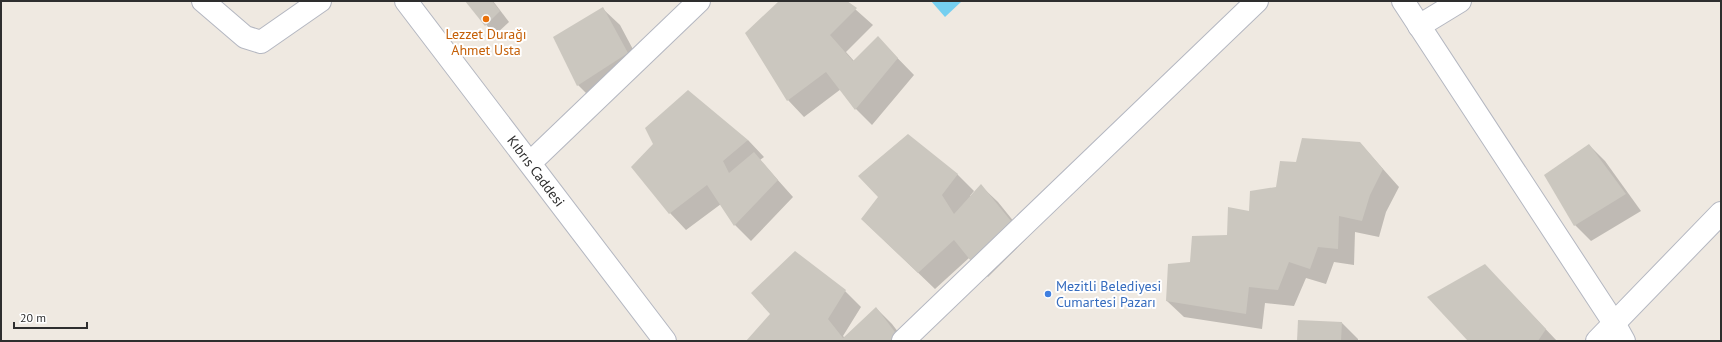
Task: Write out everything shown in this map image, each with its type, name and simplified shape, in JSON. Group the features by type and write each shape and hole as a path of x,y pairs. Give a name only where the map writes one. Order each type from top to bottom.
{"street":[{"path":"203,1 245,37 261,42 320,1"},
{"name":"Kıbrıs Caddesi","path":"406,1 665,341"},
{"path":"530,163 699,1"},
{"path":"903,341 1257,1"},
{"path":"1403,1 1619,332"},
{"path":"1419,26 1460,1"},
{"path":"1597,341 1619,332 1721,213"}],"water":[{"path":"931,1 962,1 945,17"}],"building":[{"name":"Lezzet Durağı Ahmet Usta","path":"465,1 492,1 500,11 485,26"},
{"path":"779,1 847,1 857,8 830,35 853,61 878,36 898,58 855,110 826,72 787,101 745,33"},
{"path":"603,7 628,53 577,86 553,37"},
{"path":"688,90 748,140 723,161 729,173 754,152 778,180 734,226 707,185 669,214 631,167 653,144 645,128"},
{"path":"908,134 958,174 942,195 954,214 981,184 1011,221 971,261 954,240 918,273 861,219 878,197 858,176"},
{"path":"1302,138 1360,142 1383,169 1370,195 1362,221 1339,216 1338,249 1318,247 1310,269 1289,262 1278,290 1249,287 1246,314 1166,301 1168,264 1190,262 1192,236 1227,235 1228,207 1249,211 1250,191 1276,187 1280,161 1296,162"},
{"path":"1589,144 1626,194 1574,226 1544,175"},
{"path":"795,251 846,290 828,319 843,338 876,307 898,336 892,341 746,341 770,314 751,293"},
{"path":"1485,264 1546,329 1538,341 1468,341 1427,297"},
{"path":"1298,320 1342,322 1341,341 1297,341"}],"place":[{"name":"Lezzet Durağı Ahmet Usta","path":"486,19"},
{"name":"Mezitli Belediyesi Cumartesi Pazarı","path":"1048,294"}]}
